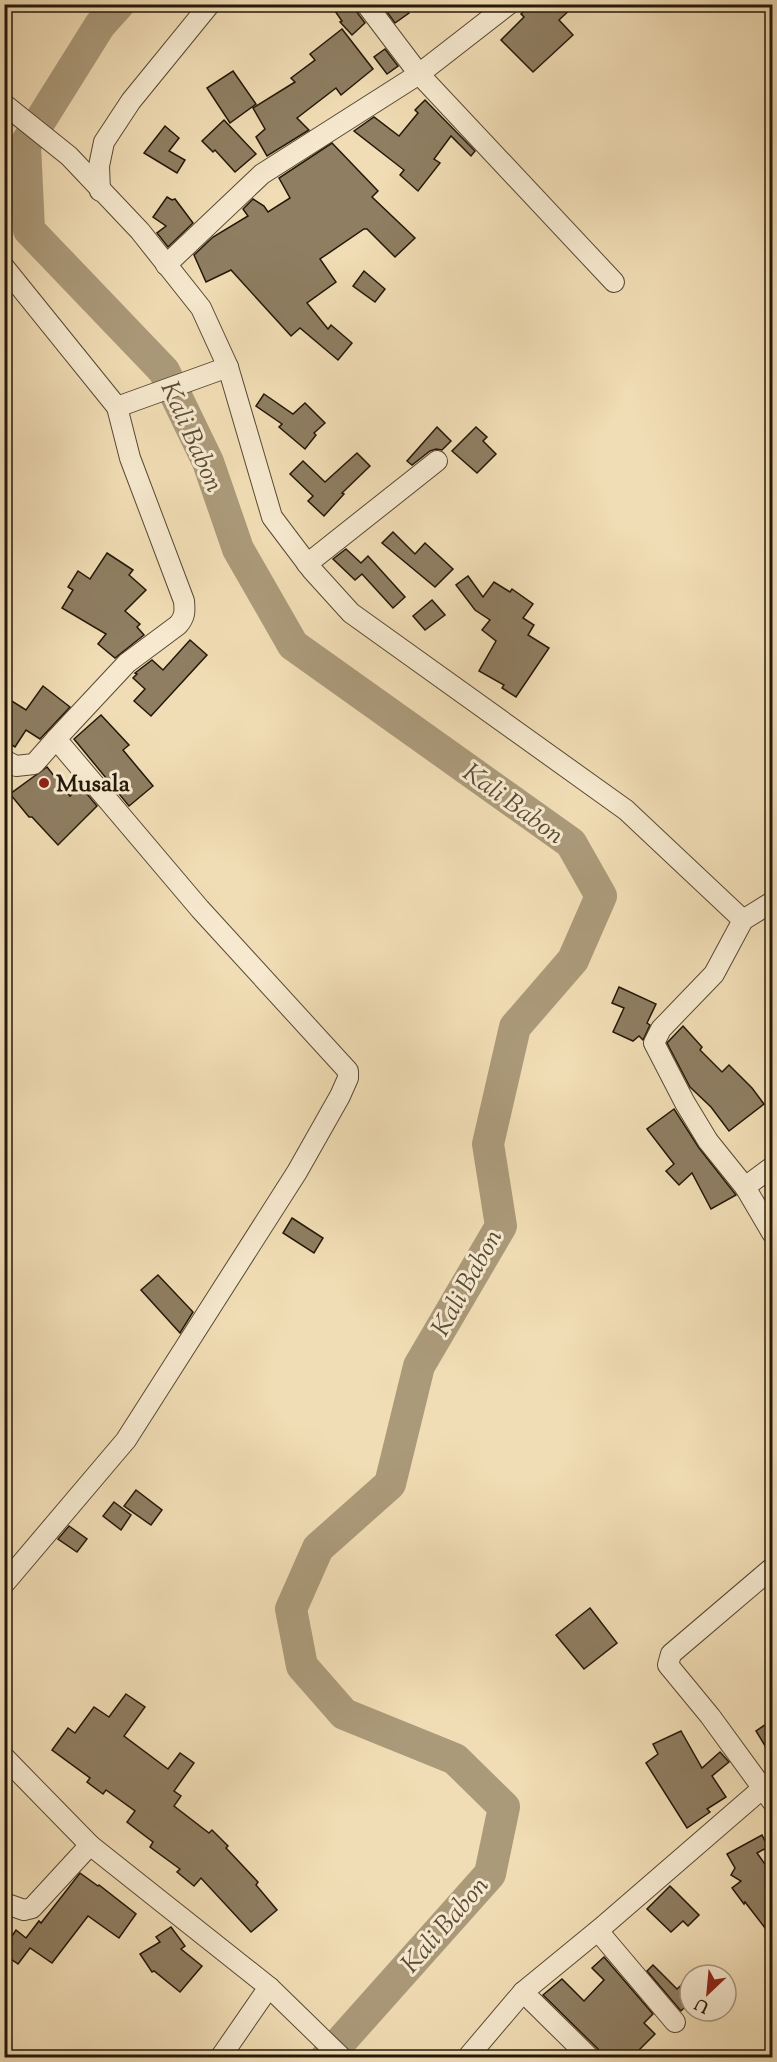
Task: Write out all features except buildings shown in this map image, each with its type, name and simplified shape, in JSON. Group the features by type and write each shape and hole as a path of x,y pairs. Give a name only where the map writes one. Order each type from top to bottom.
{"street":[{"path":"100,191 99,166 104,142 131,101 210,4"},
{"path":"366,4 418,74 614,282"},
{"path":"166,264 262,174 418,74 509,4"},
{"path":"4,104 69,156 140,231 201,308 220,370 272,517 307,564 351,613 626,810 743,920"},
{"path":"4,267 123,404 130,458 184,601 185,612 184,618 178,625 127,663 34,764 16,766 4,760"},
{"path":"123,404 220,370"},
{"path":"307,564 437,461"},
{"path":"4,1584 126,1440 297,1172 340,1096 348,1077 348,1071 200,909 56,739"},
{"path":"772,902 743,920 714,975 661,1029 654,1043 708,1141 745,1186 772,1233"},
{"path":"745,1186 772,1167"},
{"path":"467,2058 522,1992 770,1790 668,1665 671,1653 772,1568"},
{"path":"4,1757 90,1845 269,1987 342,2058"},
{"path":"4,1903 24,1910 32,1908 90,1845"},
{"path":"598,1931 675,2022"},
{"path":"220,2058 269,1987"},
{"path":"522,1992 591,2058"}],"waterway":[{"name":"Kali Babon","path":"119,4 100,25 25,145 29,230 164,371 208,462 238,549 293,645 571,843 601,896 573,960 515,1027 488,1144 501,1226 419,1366 390,1484 318,1548 291,1609 302,1666 344,1714 455,1759 504,1807 490,1874 326,2058"}],"place":[{"name":"Musala","path":"44,783"}]}
